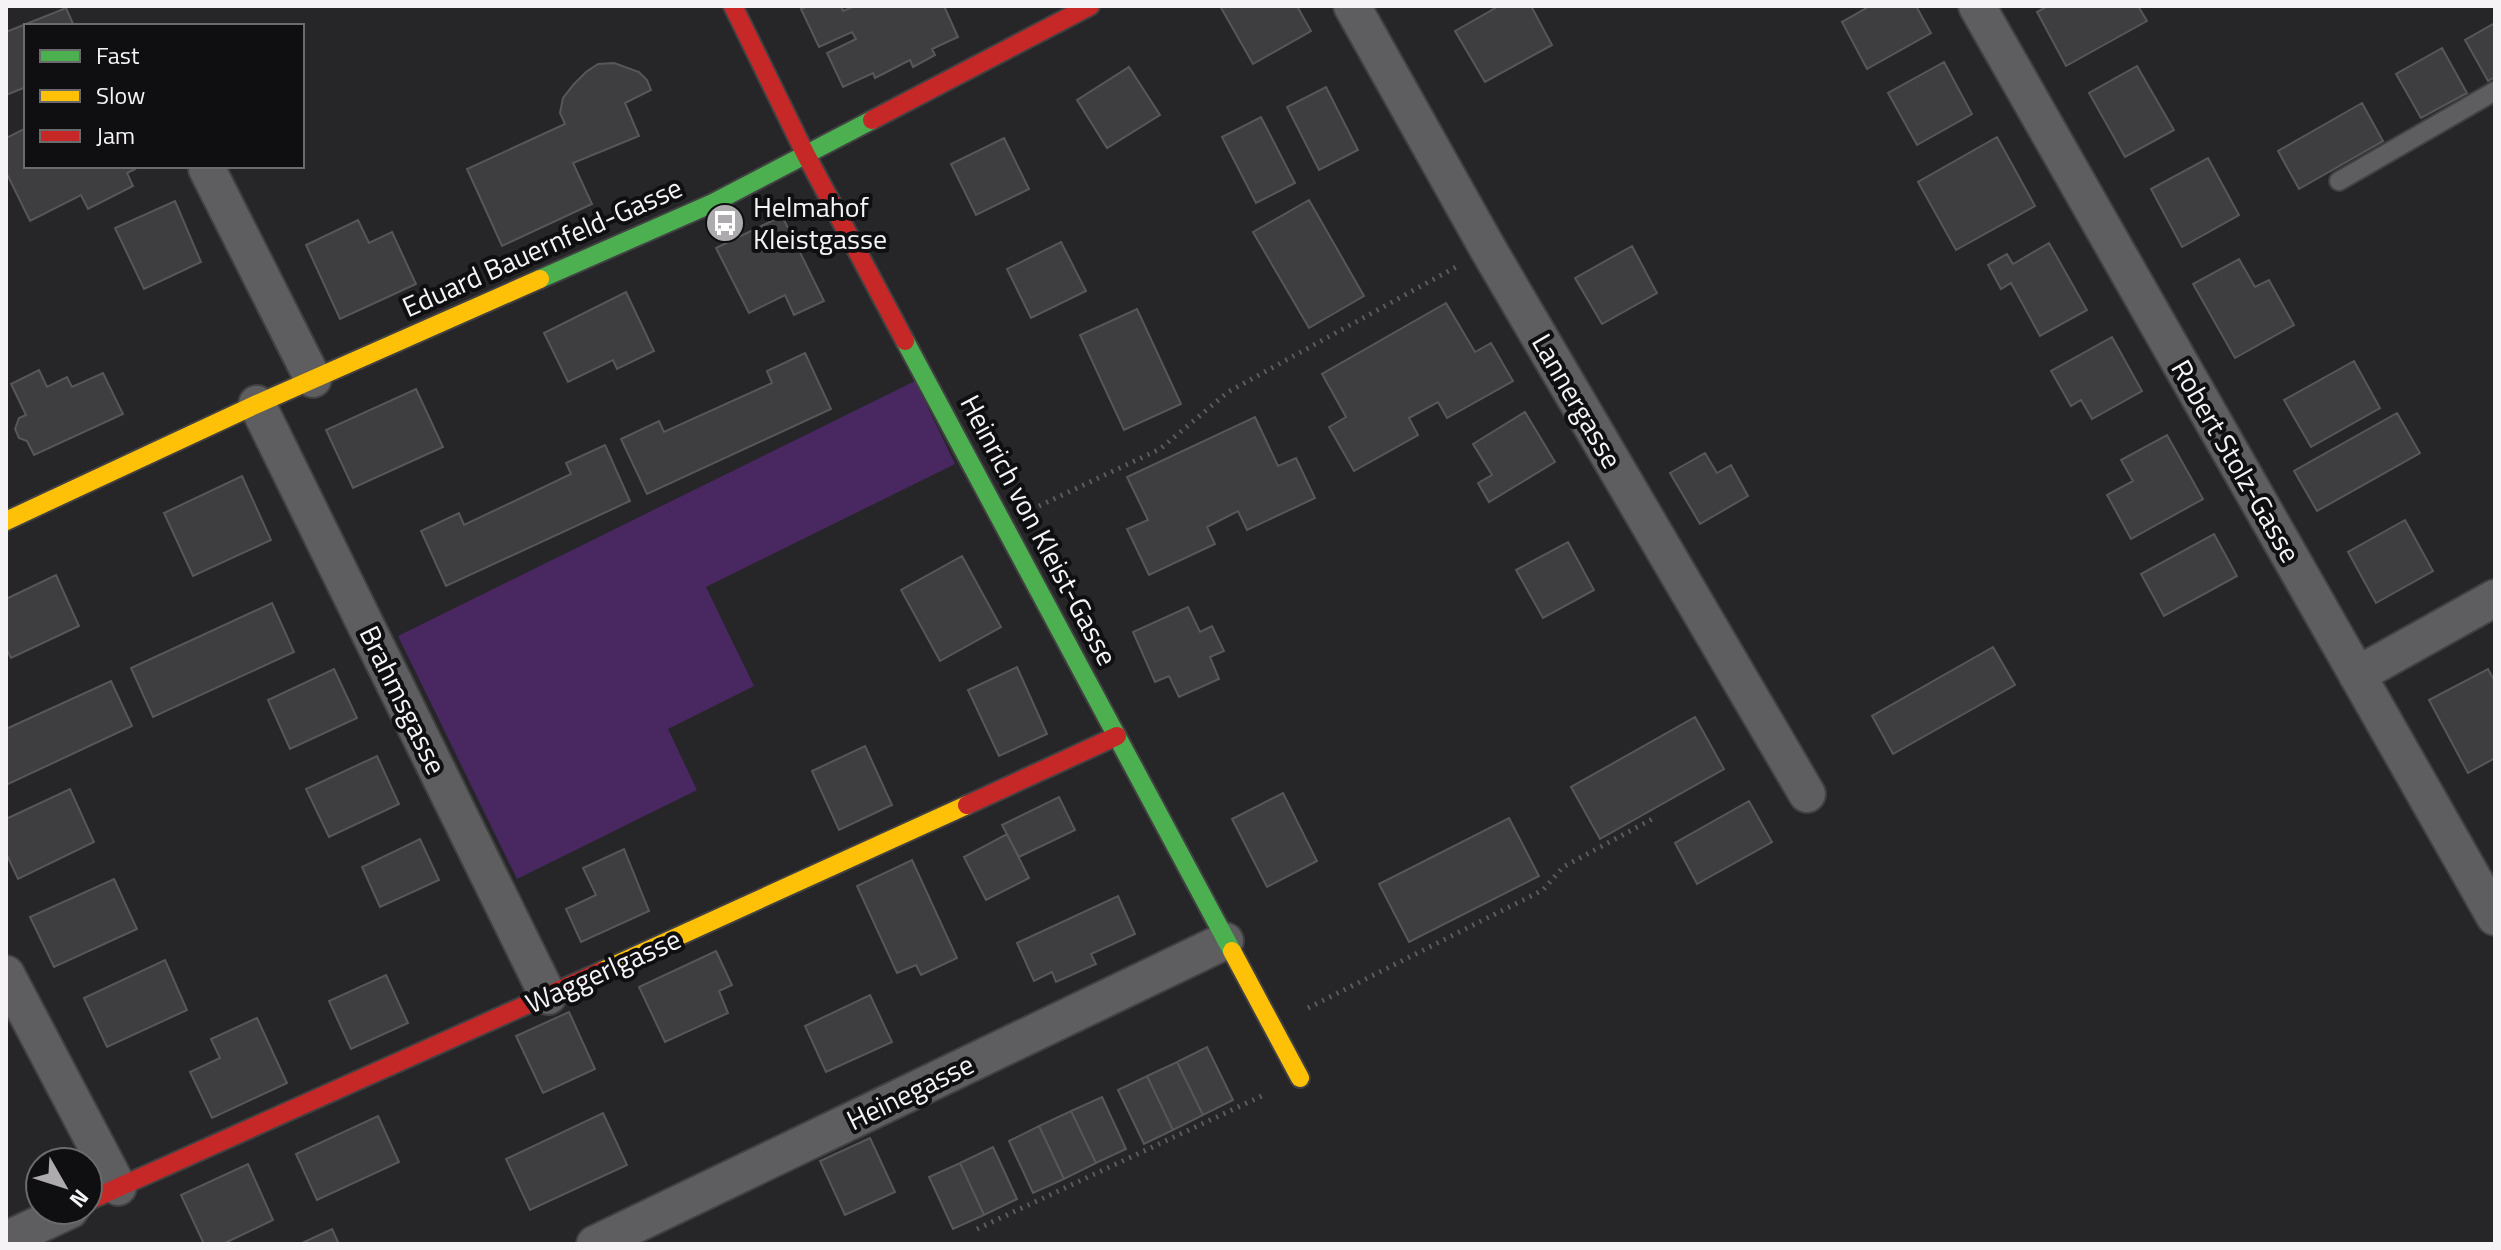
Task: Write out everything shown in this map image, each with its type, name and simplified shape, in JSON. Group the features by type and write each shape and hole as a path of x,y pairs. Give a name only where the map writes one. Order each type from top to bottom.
{"street":[{"name":"Heinrich von Kleist-Gasse","path":"733,6 805,153 1300,1078"},
{"name":"Eduard Bauernfeld-Gasse","path":"6,521 257,404 713,203 1090,6"},
{"name":"Lannergasse","path":"1352,6 1488,249 1807,794"},
{"name":"Robert Stolz-Gasse","path":"1977,6 2495,917"},
{"path":"207,169 313,379"},
{"name":"Brahmsgasse","path":"257,404 548,996"},
{"path":"2357,675 2495,598"},
{"name":"Waggerlgasse","path":"104,1194 548,996 1117,736"},
{"name":"Heinegasse","path":"595,1244 1225,941"},
{"path":"6,974 82,1146"},
{"path":"6,1240 36,1226"}],"lane":[{"path":"2339,181 2495,91"}],"path":[{"path":"1003,523 1160,449 1228,392 1488,249"},
{"path":"1272,1026 1543,890 1563,867 1656,817"},
{"path":"977,1229 1300,1078"}],"shaded area":[{"path":"915,381 955,464 706,587 754,686 668,729 697,790 517,879 398,636"}],"building":[{"path":"808,6 841,6 843,11 855,6 944,6 958,37 932,49 935,55 913,67 910,60 875,78 873,73 843,87 827,53 856,39 852,32 819,47 801,9"},
{"path":"1220,6 1297,6 1311,31 1253,64"},
{"path":"1499,6 1531,6 1552,45 1485,82 1455,31"},
{"path":"1870,6 1916,6 1931,33 1867,69 1842,22"},
{"path":"2048,6 2138,6 2147,21 2066,66 2037,12"},
{"path":"66,8 73,24 26,24"},
{"path":"2495,23 2495,77 2488,81 2465,40"},
{"path":"24,25 24,88 6,95 6,32"},
{"path":"2442,48 2467,93 2421,118 2396,74"},
{"path":"1944,62 1972,114 1917,145 1888,93"},
{"path":"614,63 639,72 651,90 625,103 639,136 573,163 592,204 502,246 467,169 565,124 560,113 563,98 574,84 598,64"},
{"path":"2137,66 2174,130 2125,157 2089,93"},
{"path":"1129,67 1160,115 1107,148 1077,100"},
{"path":"1326,87 1358,150 1319,170 1287,107"},
{"path":"2362,103 2383,141 2299,189 2278,151"},
{"path":"1261,117 1295,183 1256,203 1222,137"},
{"path":"24,129 24,168 134,168 127,173 133,186 88,209 81,195 30,221 6,172 6,138"},
{"path":"1997,137 2035,206 1956,250 1918,182"},
{"path":"1004,138 1029,189 976,215 951,164"},
{"path":"2208,158 2239,215 2182,247 2151,189"},
{"path":"1309,200 1364,296 1309,328 1253,232"},
{"path":"175,201 201,262 144,289 115,228"},
{"path":"782,216 824,301 794,315 785,295 749,313 716,248"},
{"path":"358,220 369,243 392,232 416,284 340,319 306,245"},
{"path":"1061,242 1086,291 1031,318 1007,269"},
{"path":"2049,243 2087,310 2040,336 2011,283 2001,289 1988,265 2007,254 2013,264"},
{"path":"1632,246 1657,293 1602,324 1575,278"},
{"path":"2239,259 2255,287 2269,280 2294,325 2235,358 2193,284"},
{"path":"626,292 654,351 617,369 613,360 568,382 544,333"},
{"path":"1446,303 1475,352 1491,343 1513,381 1447,418 1438,402 1409,418 1418,435 1354,471 1329,427 1346,417 1322,374"},
{"path":"1137,309 1181,404 1124,430 1080,335"},
{"path":"2112,337 2142,391 2092,419 2081,400 2071,406 2051,371"},
{"path":"805,353 831,409 647,494 621,439 659,421 664,432 772,383 767,371"},
{"path":"2354,361 2380,408 2311,447 2284,400"},
{"path":"39,370 47,387 67,377 72,387 103,373 123,414 34,455 27,441 19,438 15,429 19,418 26,415 11,384"},
{"path":"416,389 443,447 353,488 326,430"},
{"path":"1525,412 1555,462 1489,502 1478,483 1492,475 1473,444"},
{"path":"2397,413 2420,453 2317,511 2294,471"},
{"path":"1255,417 1278,466 1296,458 1315,498 1247,530 1238,511 1207,527 1215,544 1149,575 1127,529 1148,520 1127,477"},
{"path":"2167,435 2203,499 2131,539 2107,495 2133,481 2121,460"},
{"path":"605,445 630,501 446,586 421,531 459,513 464,525 571,474 566,463"},
{"path":"1705,453 1717,473 1731,465 1748,496 1700,524 1670,473"},
{"path":"242,476 271,540 193,576 164,513"},
{"path":"2405,520 2433,571 2376,603 2348,552"},
{"path":"2214,534 2237,576 2164,616 2141,574"},
{"path":"1568,542 1594,590 1543,618 1516,570"},
{"path":"962,556 1001,627 940,661 901,590"},
{"path":"56,575 79,626 11,658 6,648 6,599"},
{"path":"272,603 294,652 153,717 131,668"},
{"path":"1188,607 1200,632 1212,626 1224,651 1210,657 1219,679 1179,697 1169,676 1155,682 1133,632"},
{"path":"1993,647 2015,685 1893,754 1872,716"},
{"path":"1017,667 1047,734 999,756 968,690"},
{"path":"334,669 357,718 290,749 268,700"},
{"path":"2488,669 2495,682 2495,758 2468,773 2429,700"},
{"path":"111,681 132,726 6,785 6,729"},
{"path":"1695,717 1724,769 1600,839 1571,787"},
{"path":"865,746 892,805 839,830 812,771"},
{"path":"377,756 399,804 329,837 306,789"},
{"path":"70,789 94,842 18,879 6,853 6,819"},
{"path":"1283,793 1317,861 1267,887 1232,819"},
{"path":"1059,797 1075,830 1019,857 1002,825"},
{"path":"1749,801 1772,842 1697,884 1675,843"},
{"path":"1509,818 1539,876 1409,942 1379,884"},
{"path":"1007,834 1029,878 986,900 964,857"},
{"path":"420,839 439,880 380,907 362,867"},
{"path":"624,849 649,911 581,942 566,909 596,895 583,868"},
{"path":"912,860 957,958 921,975 916,965 897,973 857,886"},
{"path":"114,879 137,929 54,967 30,917"},
{"path":"1118,896 1135,934 1091,954 1096,964 1056,982 1052,972 1034,981 1017,943"},
{"path":"716,951 732,985 719,991 728,1013 665,1042 639,987"},
{"path":"165,960 187,1010 107,1047 84,998"},
{"path":"386,975 408,1023 351,1049 329,1001"},
{"path":"870,995 892,1042 826,1072 805,1026"},
{"path":"569,1012 595,1069 543,1093 516,1036"},
{"path":"257,1018 287,1083 212,1118 190,1072 220,1058 211,1039"},
{"path":"1207,1047 1233,1100 1203,1115 1177,1062"},
{"path":"1177,1062 1203,1115 1173,1130 1147,1076"},
{"path":"1147,1076 1173,1130 1144,1144 1118,1090"},
{"path":"1102,1097 1126,1149 1096,1163 1071,1111"},
{"path":"1071,1111 1096,1163 1064,1179 1039,1126"},
{"path":"603,1113 627,1165 530,1210 506,1159"},
{"path":"378,1116 399,1162 317,1200 296,1154"},
{"path":"1039,1126 1064,1179 1033,1193 1009,1141"},
{"path":"870,1138 895,1192 845,1215 820,1161"},
{"path":"993,1147 1017,1199 984,1215 960,1163"},
{"path":"960,1163 984,1215 953,1229 929,1177"},
{"path":"248,1164 273,1220 223,1244 204,1244 181,1195"},
{"path":"332,1229 339,1244 300,1244"}],"traffic: fast":[{"path":"540,279 713,203 872,120"},
{"path":"905,341 1232,951"}],"traffic: slow":[{"path":"6,521 257,404 540,279"},
{"path":"602,971 967,805"},
{"path":"1232,951 1300,1078"}],"traffic: jam":[{"path":"733,6 805,153 905,341"},
{"path":"872,120 1090,6"},
{"path":"967,805 1117,736"},
{"path":"104,1194 602,971"}],"place":[{"name":"Helmahof Kleistgasse","path":"725,223"}]}
